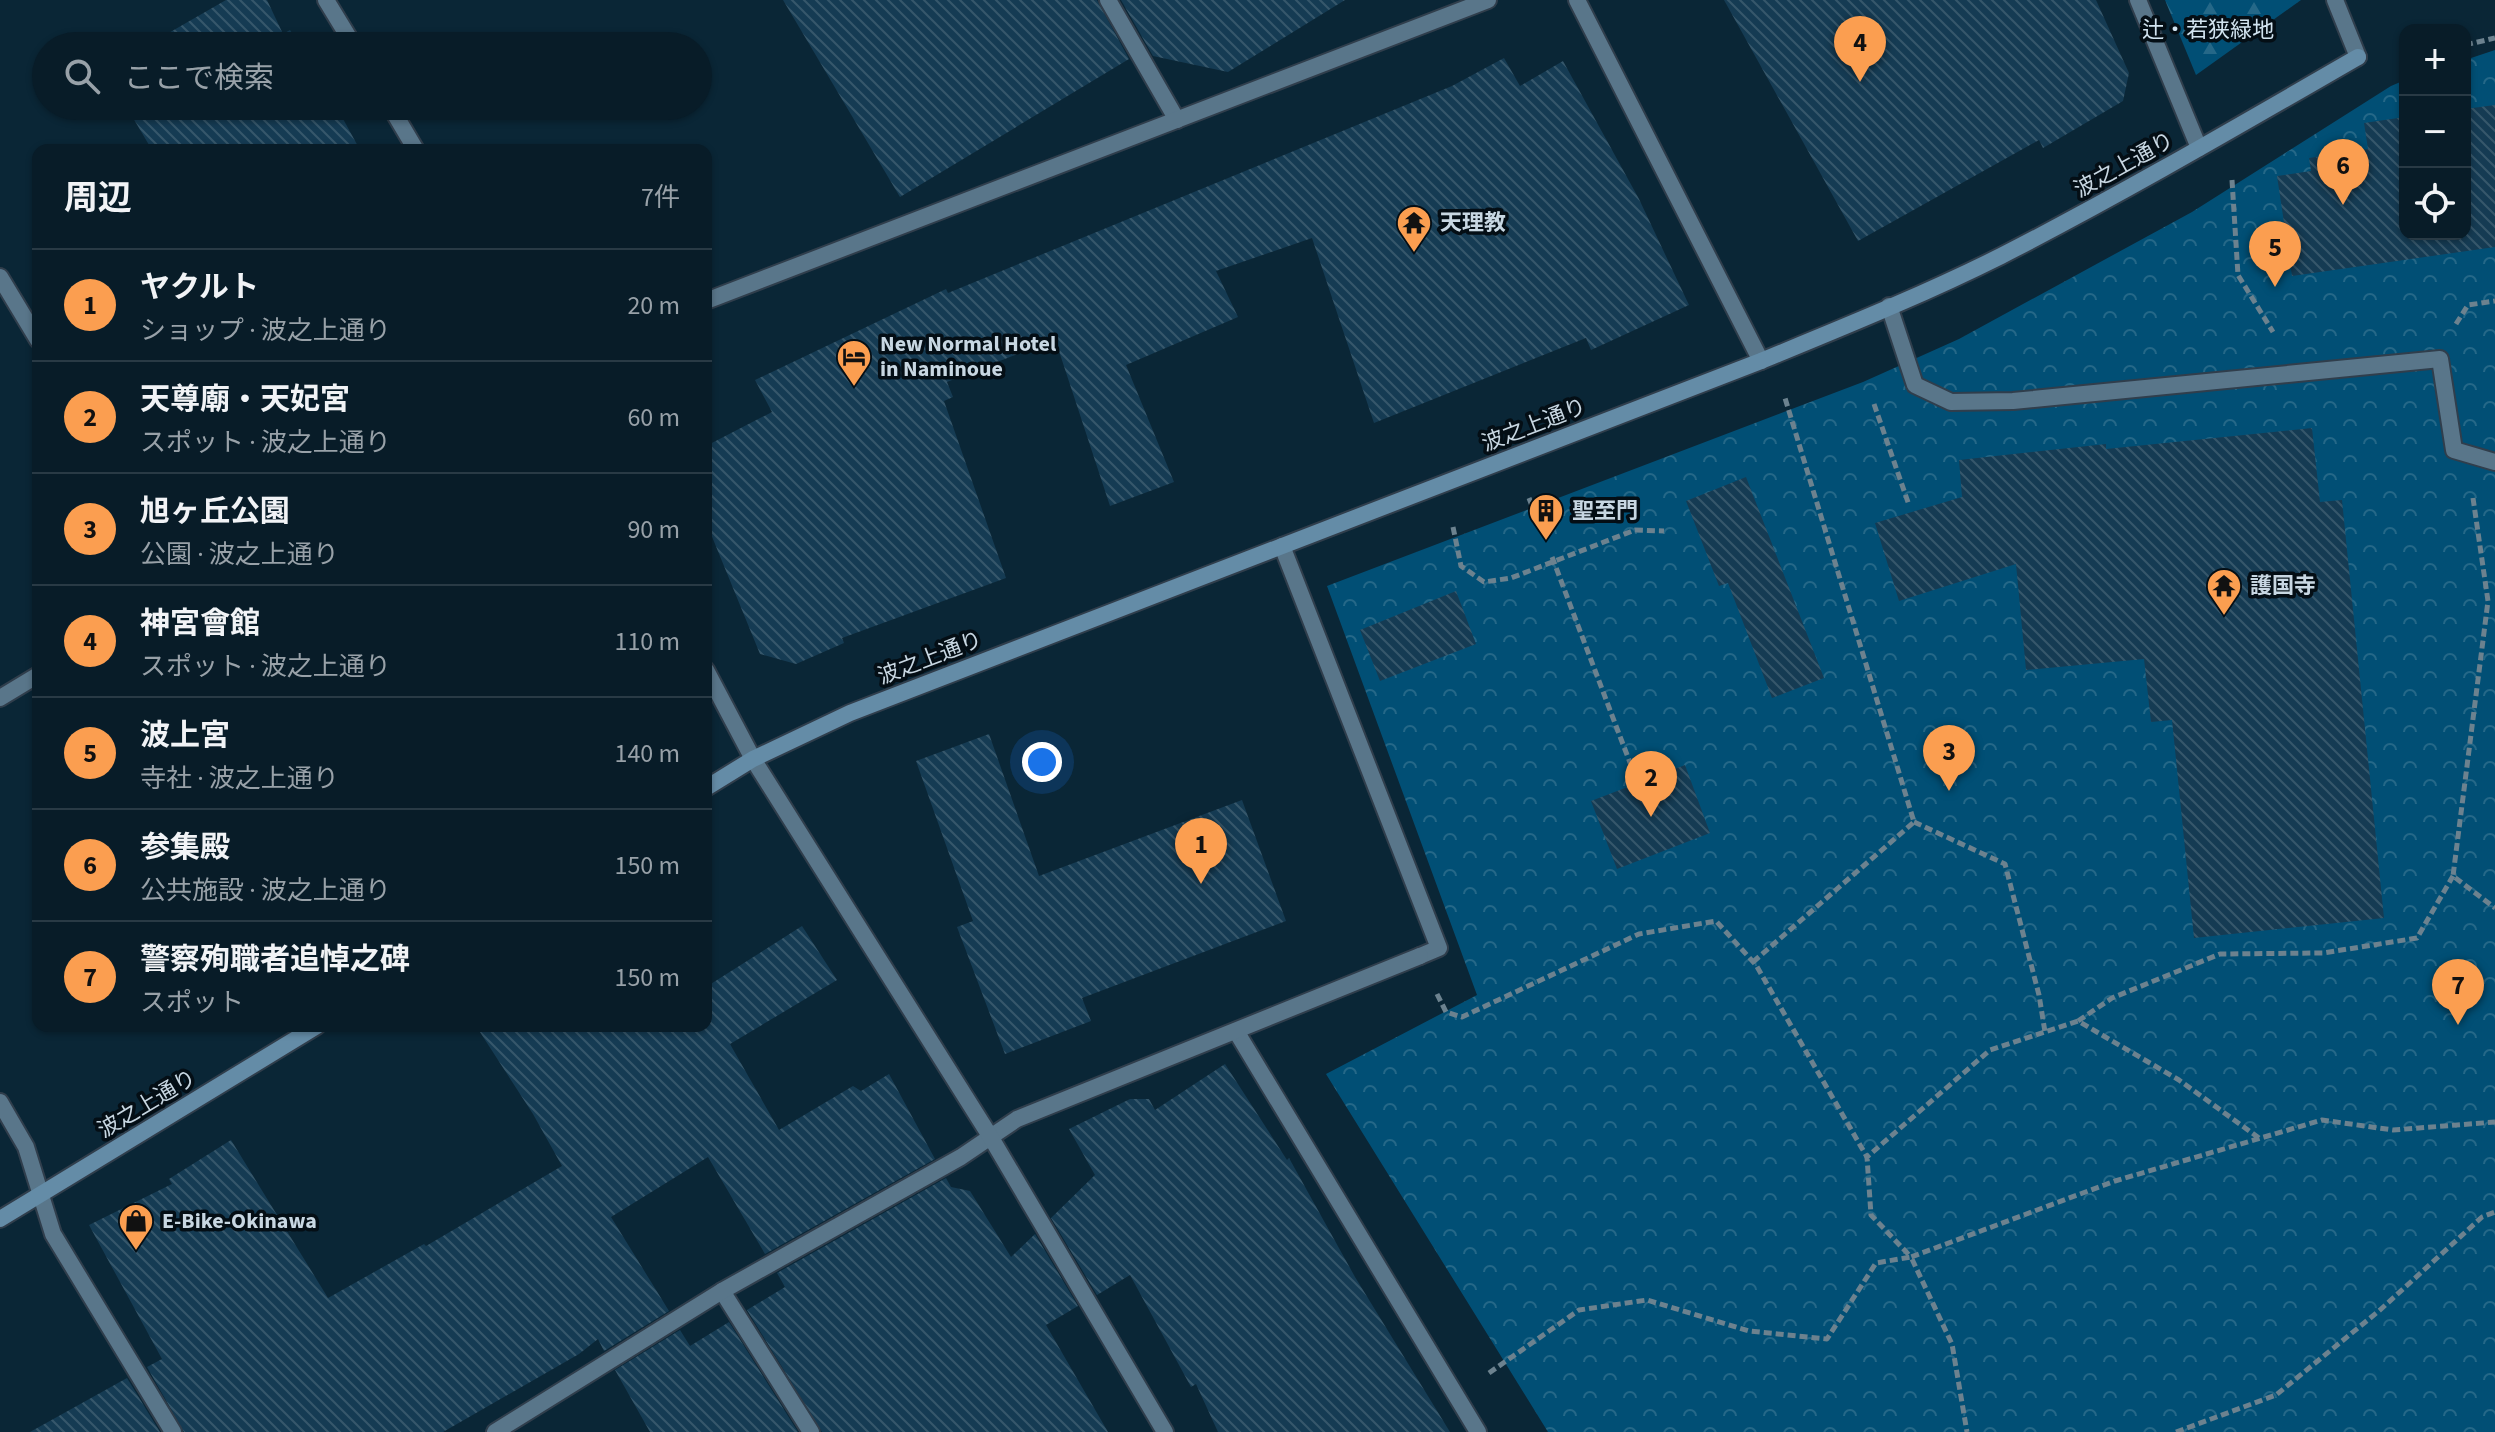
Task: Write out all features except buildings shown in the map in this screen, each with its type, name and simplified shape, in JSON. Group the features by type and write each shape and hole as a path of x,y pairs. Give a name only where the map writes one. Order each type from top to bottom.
{"main road":[{"name":"波之上通り","path":"712,784 753,759 850,713 1761,361 1889,306 1998,257 2358,57"},
{"name":"波之上通り","path":"0,1219 307,1032"}],"street":[{"path":"326,0 345,32"},
{"path":"1108,0 1177,120"},
{"path":"712,299 1488,0"},
{"path":"1577,0 1761,361"},
{"path":"2138,0 2199,148"},
{"path":"2335,0 2358,57"},
{"path":"398,120 412,144"},
{"path":"0,277 32,330"},
{"path":"1889,306 1915,385 1951,402 2029,399 2440,359 2454,450 2495,462"},
{"path":"496,1432 722,1291 961,1157 1017,1119 1439,948 1282,546"},
{"path":"0,698 32,679"},
{"path":"712,681 753,759 990,1136 1165,1432"},
{"path":"1236,1031 1478,1432"},
{"path":"0,1102 26,1147 53,1234 173,1432"},
{"path":"722,1291 811,1432"}],"path":[{"path":"2471,44 2495,38"},
{"path":"2231,165 2238,275 2278,339"},
{"path":"2468,305 2495,301"},
{"path":"1870,392 1909,505"},
{"path":"1784,397 1914,822 2005,864 2039,995 2045,1032"},
{"path":"1529,498 1540,527"},
{"path":"1453,527 1461,566 1484,582 1511,578 1635,530 1664,531"},
{"path":"1553,560 1632,768"},
{"path":"1867,1157 1990,1050 2078,1021 2112,998 2220,954 2323,953 2417,938 2453,876 2488,601 2495,601"},
{"path":"1753,962 1914,822"},
{"path":"2453,876 2495,908"},
{"path":"1420,956 1446,1012 1462,1017 1639,934 1716,921 1753,962 1867,1157 1871,1215 1911,1257 1952,1344 1967,1432"},
{"path":"2078,1021 2179,1080 2259,1138"},
{"path":"1458,1399 1504,1360 1579,1310 1647,1300 1749,1331 1827,1339 1876,1263 1911,1257 2115,1181 2322,1120 2393,1130 2495,1122"},
{"path":"2176,1432 2276,1395 2380,1310 2482,1217 2495,1212"}],"green space":[{"name":"辻・若狭緑地","path":"2165,0 2301,0 2196,75"},
{"path":"2495,50 2495,1432 1548,1432 1326,1074 1477,995 1327,586 1863,382 1959,339 2192,212 2399,83 2399,240 2471,240 2471,58"}],"place":[{"name":"神宮會館","path":"1860,82"},
{"name":"参集殿","path":"2343,205"},
{"name":"天理教","path":"1414,254"},
{"name":"波上宮","path":"2275,287"},
{"name":"New Normal Hotel in Naminoue","path":"854,388"},
{"name":"聖至門","path":"1546,542"},
{"name":"護国寺","path":"2224,617"},
{"name":"旭ヶ丘公園","path":"1949,791"},
{"name":"天尊廟・天妃宮","path":"1651,817"},
{"name":"ヤクルト","path":"1201,884"},
{"name":"警察殉職者追悼之碑","path":"2458,1025"},
{"name":"E-Bike-Okinawa","path":"136,1252"}]}
